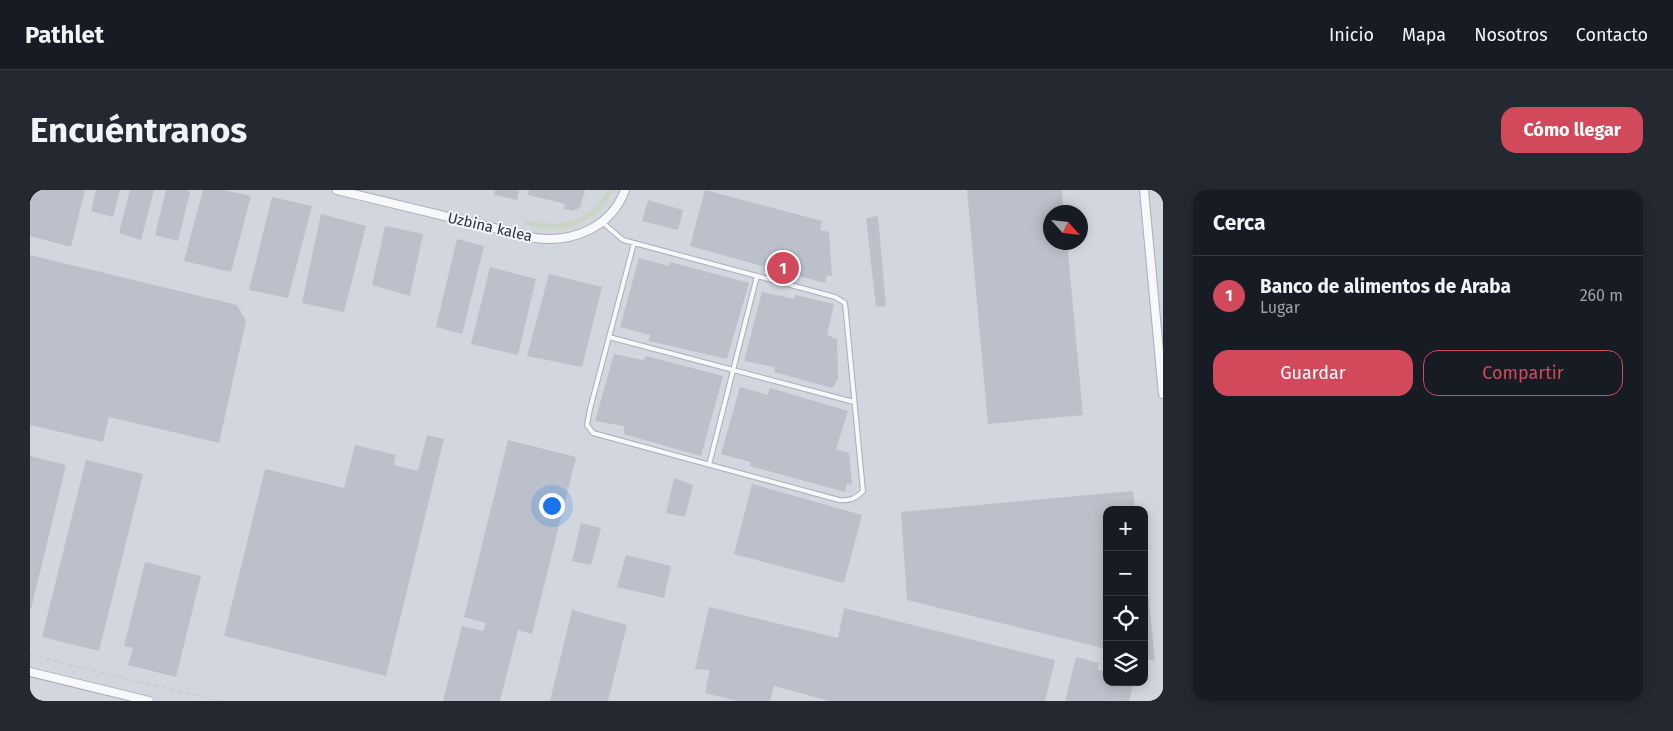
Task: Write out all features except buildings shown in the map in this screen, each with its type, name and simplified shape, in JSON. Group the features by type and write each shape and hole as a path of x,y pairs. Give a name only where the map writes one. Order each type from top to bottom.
{"street":[{"name":"Uzbina kalea","path":"337,190 546,240 558,240 591,230 602,222 617,206 625,190"},
{"path":"1144,190 1163,394"},
{"path":"30,672 149,701"}],"lane":[{"path":"602,222 623,240 835,297 845,303 862,491 857,498 850,501 839,500 709,465 594,433 587,425 634,243"},
{"path":"709,465 757,276"},
{"path":"609,337 854,402"}],"path":[{"path":"30,655 218,701"}],"shaded area":[{"path":"30,190 1163,190 1163,701 30,701"}],"green space":[{"path":"607,190 614,190 603,207 579,224 559,230 525,225 526,220 562,223 583,216 592,210"}],"place":[{"name":"Banco de alimentos de Araba","path":"783,268"}]}
